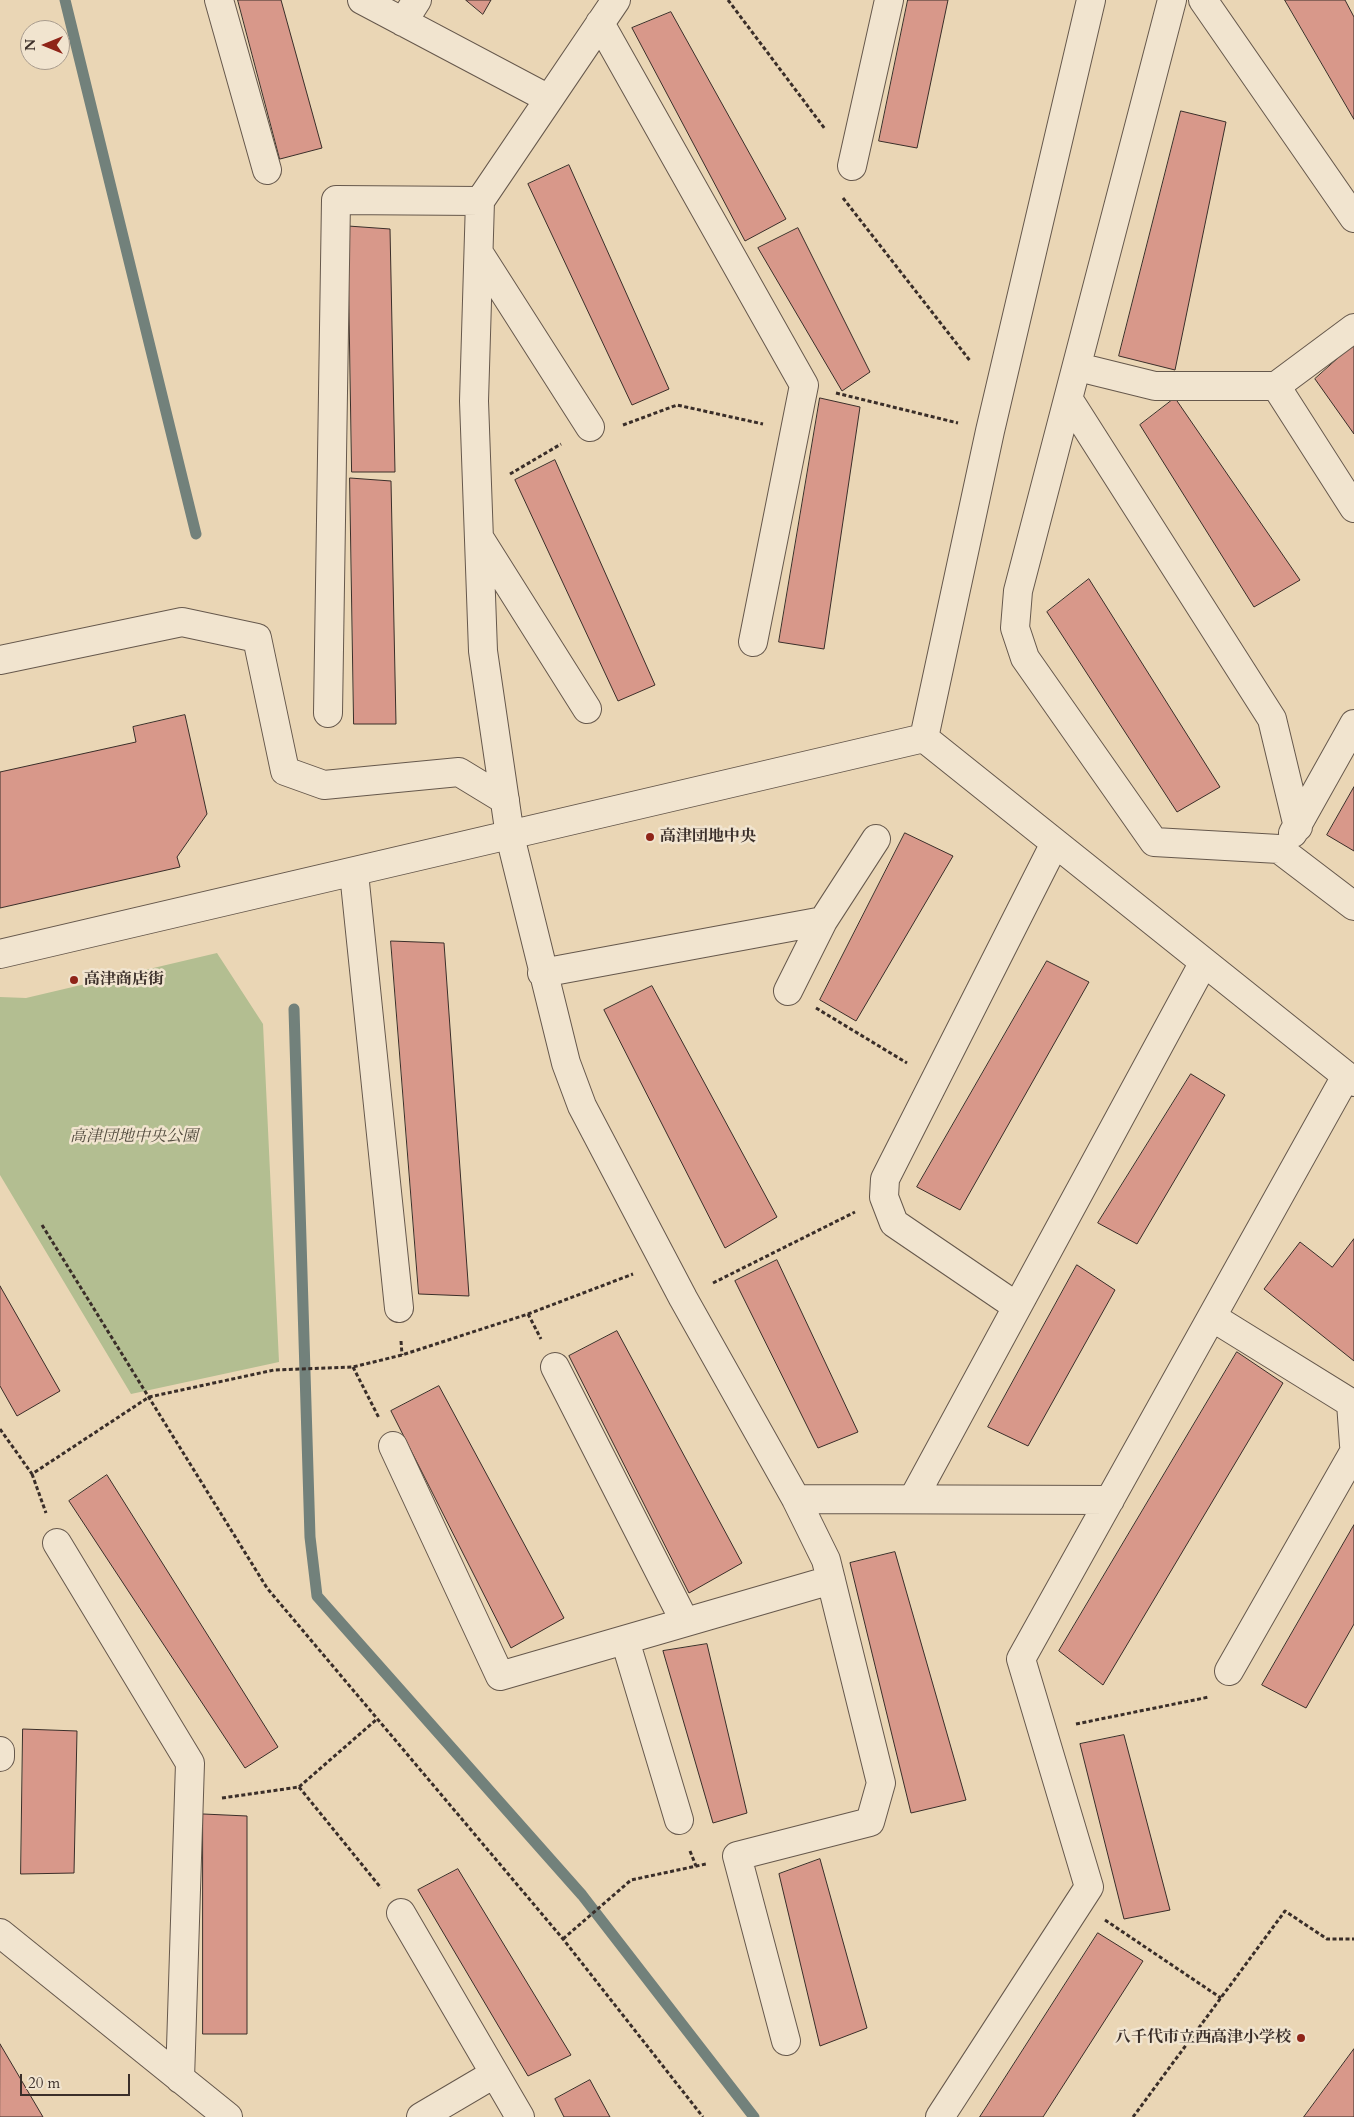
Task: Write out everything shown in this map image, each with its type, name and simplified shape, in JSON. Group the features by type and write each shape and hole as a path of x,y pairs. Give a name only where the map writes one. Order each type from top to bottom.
{"street":[{"path":"219,0 267,170"},
{"path":"362,0 410,11 549,99"},
{"path":"616,0 480,201 474,401 484,651 510,836 542,973 566,1063 582,1106 683,1298 796,1499 826,1560 881,1783 870,1822 737,1856 786,2041"},
{"path":"852,166 889,0"},
{"path":"924,738 990,431 1090,0"},
{"path":"1172,0 1078,367 1018,591 1015,628 1025,658 1154,842 1279,849 1354,906"},
{"path":"1203,0 1354,218"},
{"path":"600,24 804,385 753,642"},
{"path":"328,713 336,200 480,201"},
{"path":"479,252 590,427"},
{"path":"1078,367 1155,386 1276,386 1354,328"},
{"path":"1276,386 1354,508"},
{"path":"1069,400 1272,719 1298,827"},
{"path":"479,538 587,709"},
{"path":"0,660 182,622 257,638 285,771 324,785 459,772 505,800"},
{"path":"1279,849 1298,827 1354,724"},
{"path":"0,954 354,873 924,738"},
{"path":"924,738 1350,1079 1212,1317 1021,1659 1090,1887 940,2117"},
{"path":"788,991 823,921 876,839"},
{"path":"1016,1306 894,1224 884,1198 885,1180 1055,843"},
{"path":"354,873 399,1308"},
{"path":"542,973 823,921"},
{"path":"913,1499 1204,962"},
{"path":"1212,1317 1351,1403 1354,1445"},
{"path":"555,1366 685,1622"},
{"path":"393,1446 500,1676 831,1580"},
{"path":"1229,1671 1354,1452"},
{"path":"796,1499 1110,1500"},
{"path":"57,1543 190,1763 180,2079"},
{"path":"625,1640 678,1820"},
{"path":"0,1751 0,1757"},
{"path":"401,1913 520,2117"},
{"path":"0,1933 228,2117"},
{"path":"421,2117 494,2074"}],"path":[{"path":"728,0 852,166 843,200 998,397"},
{"path":"804,385 990,431"},
{"path":"477,493 590,427 628,425 677,405 794,432"},
{"path":"788,991 935,1080"},
{"path":"683,1298 884,1198"},
{"path":"42,1226 267,1588 563,1939 703,2117"},
{"path":"32,1474 148,1397 274,1370 353,1367 402,1355 528,1314 664,1262"},
{"path":"353,1367 393,1446"},
{"path":"0,1429 32,1474 57,1543"},
{"path":"1042,1730 1210,1697 1229,1671"},
{"path":"189,1803 299,1787 377,1719"},
{"path":"299,1787 401,1913"},
{"path":"563,1939 631,1880 737,1856"},
{"path":"1079,1903 1221,1998"},
{"path":"1133,2117 1285,1911 1327,1939 1354,1939"}],"green space":[{"name":"高津団地中央公園","path":"217,953 263,1024 279,1362 131,1394 0,1175 0,997 26,998"}],"building":[{"path":"238,0 281,0 322,148 280,159"},
{"path":"466,0 491,0 483,14"},
{"path":"908,0 948,0 917,148 879,141"},
{"path":"1285,0 1345,0 1354,17 1354,119"},
{"path":"671,12 786,219 745,241 632,28"},
{"path":"1181,111 1226,122 1175,370 1119,356"},
{"path":"569,165 669,389 632,405 528,184"},
{"path":"348,226 390,229 395,472 352,472"},
{"path":"798,228 870,372 842,391 758,248"},
{"path":"1354,346 1354,434 1315,379"},
{"path":"820,398 860,407 824,649 779,642"},
{"path":"1175,398 1300,580 1254,607 1140,425"},
{"path":"555,460 655,685 618,701 515,480"},
{"path":"350,478 391,481 396,724 354,724"},
{"path":"1089,579 1220,787 1177,812 1047,612"},
{"path":"185,715 207,814 177,857 180,867 0,908 0,772 136,742 133,727"},
{"path":"1354,787 1354,851 1327,835"},
{"path":"905,833 953,856 856,1021 820,1000"},
{"path":"391,941 444,943 469,1296 419,1294"},
{"path":"1047,961 1089,982 960,1210 917,1187"},
{"path":"652,986 777,1217 725,1248 604,1010"},
{"path":"1191,1074 1225,1095 1137,1244 1098,1223"},
{"path":"1354,1239 1354,1361 1264,1289 1300,1242 1332,1267"},
{"path":"777,1260 858,1432 818,1448 735,1281"},
{"path":"1077,1265 1115,1290 1028,1446 988,1427"},
{"path":"0,1286 60,1391 17,1416 0,1386"},
{"path":"617,1331 742,1563 689,1593 569,1356"},
{"path":"1237,1352 1283,1383 1103,1685 1059,1651"},
{"path":"439,1386 564,1618 511,1648 391,1411"},
{"path":"107,1475 278,1747 245,1768 69,1501"},
{"path":"1354,1525 1354,1624 1306,1708 1262,1685"},
{"path":"895,1552 966,1800 911,1813 850,1563"},
{"path":"707,1644 747,1813 713,1823 663,1651"},
{"path":"23,1729 77,1731 74,1873 21,1874"},
{"path":"1124,1735 1170,1910 1124,1919 1080,1744"},
{"path":"203,1814 247,1816 247,2034 203,2034"},
{"path":"820,1859 867,2028 820,2046 779,1874"},
{"path":"458,1869 571,2055 528,2076 418,1890"},
{"path":"1098,1933 1143,1961 1043,2117 980,2117"},
{"path":"0,2044 43,2117 0,2117"},
{"path":"1354,2049 1354,2117 1304,2117"},
{"path":"590,2080 610,2117 564,2117 555,2099"}],"waterway":[{"path":"65,0 196,534"},
{"path":"294,1009 310,1537 317,1596 582,1895 754,2117"}],"place":[{"name":"高津団地中央","path":"650,837"},
{"name":"高津商店街","path":"74,980"},
{"name":"八千代市立西高津小学校","path":"1301,2038"}]}
